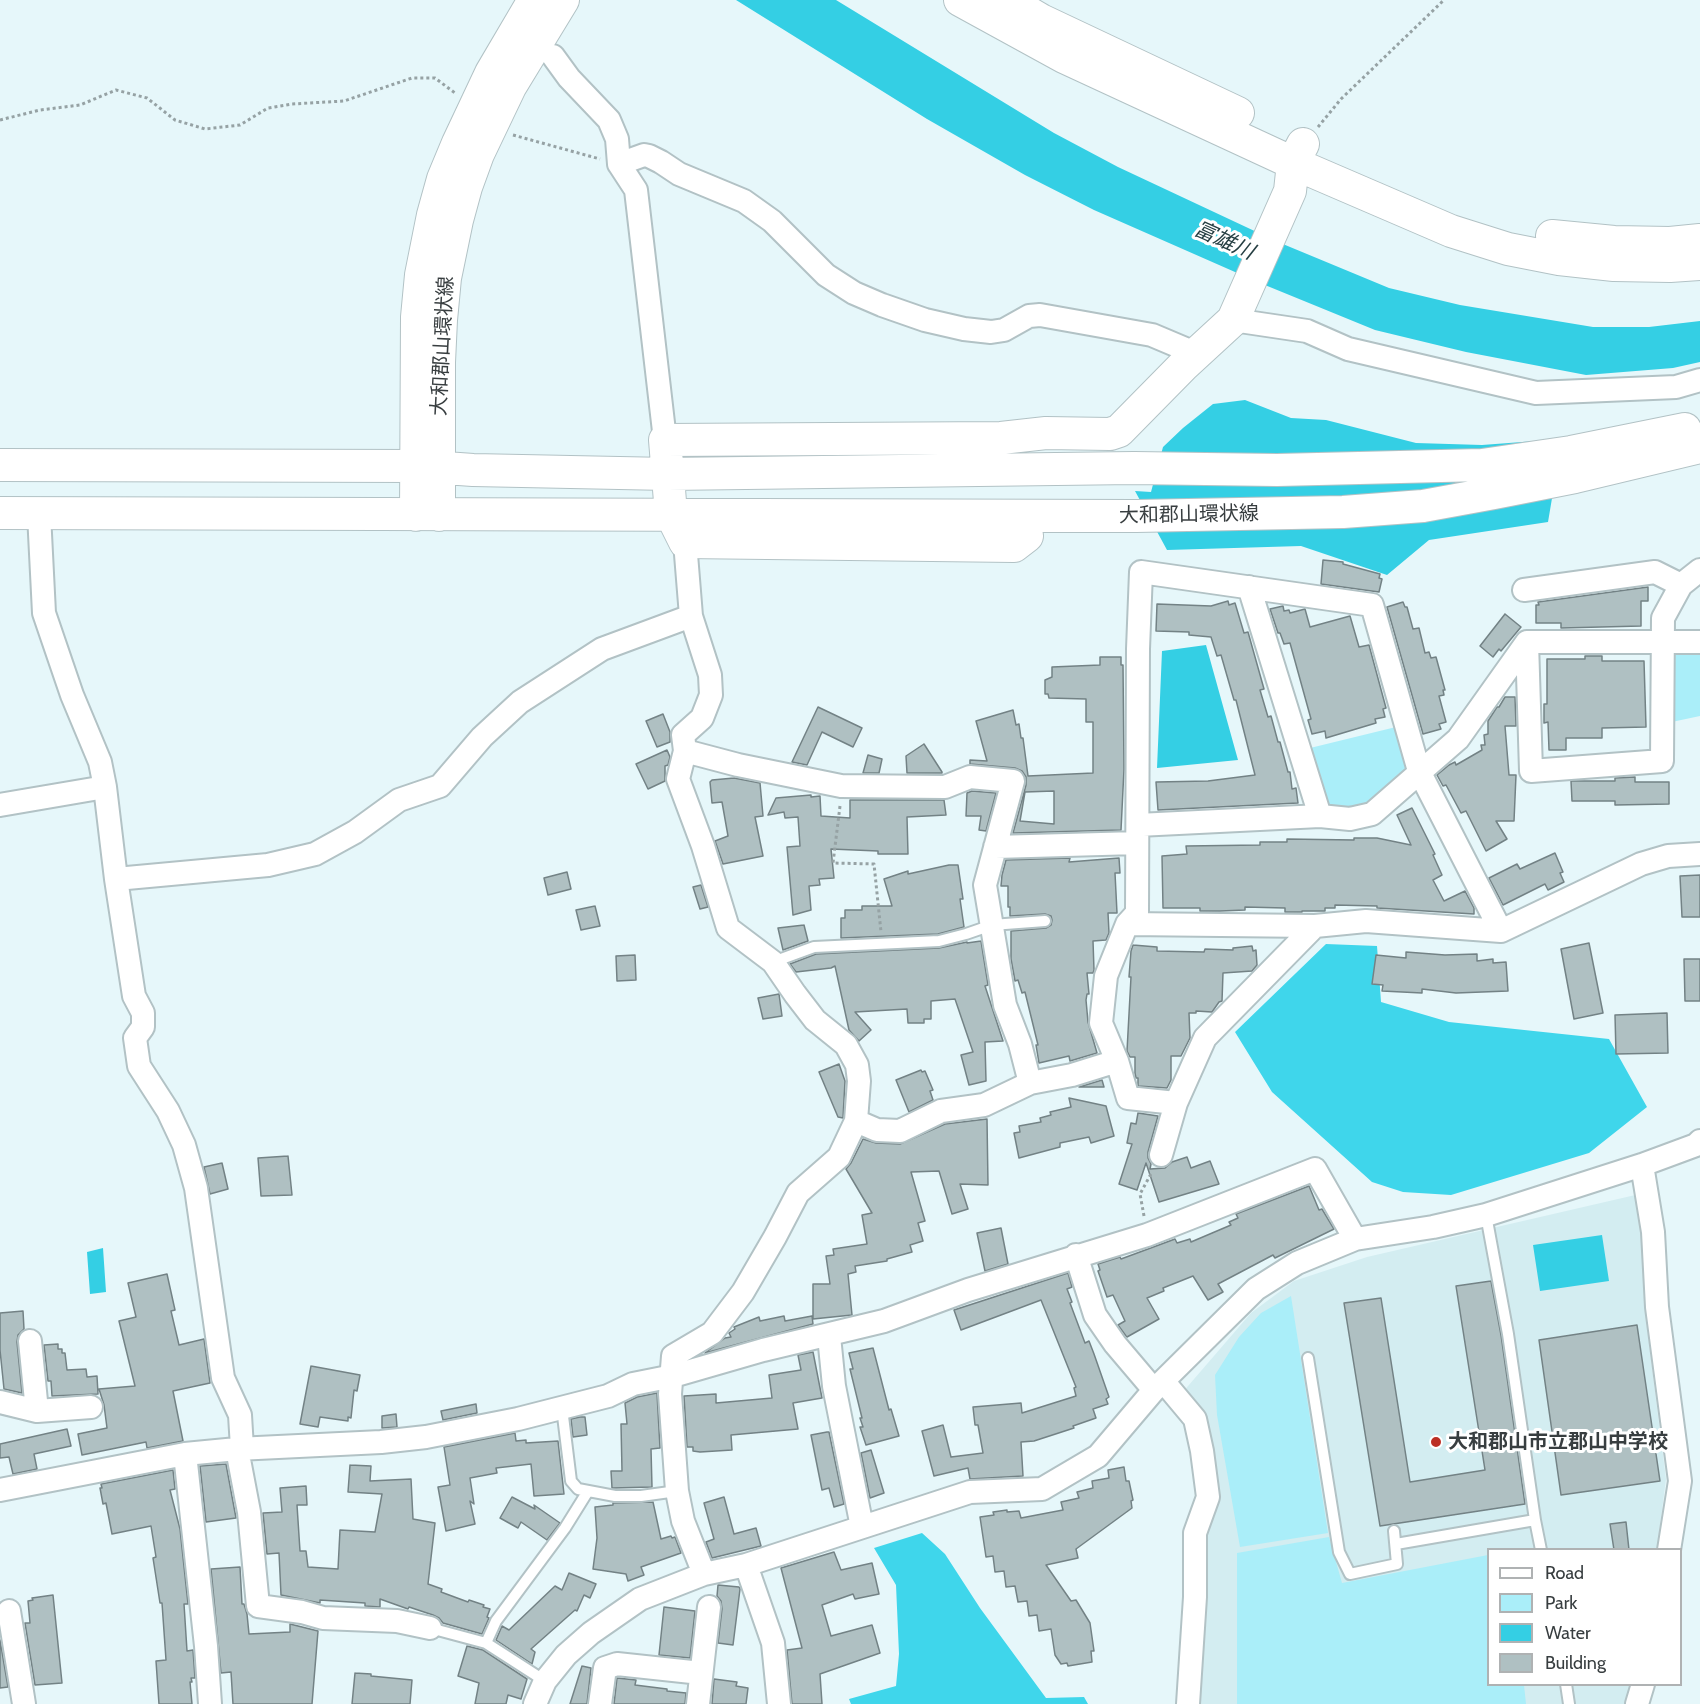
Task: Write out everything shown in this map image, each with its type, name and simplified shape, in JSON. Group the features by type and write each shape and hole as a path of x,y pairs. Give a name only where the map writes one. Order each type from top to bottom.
{"main road":[{"name":"大和郡山環状線","path":"428,466 417,317 421,275 433,215 443,179 458,143 491,73 534,0"},
{"name":"大和郡山環状線","path":"427,515 428,466 445,278 457,220 478,154 510,87 562,0"},
{"path":"960,0 1064,57 1289,171 1451,231 1508,249 1559,259 1614,265 1700,264"},
{"path":"1007,0 1289,171 1457,210 1512,229 1564,238 1670,243 1700,240"},
{"path":"1027,508 1014,546 685,542 671,514 665,440 1001,438 1027,441 1046,433 1110,434 1119,431 1202,349 1226,314 1289,171"},
{"name":"大和郡山環状線","path":"0,513 1136,516 1344,512 1423,506 1573,465 1700,426"},
{"name":"大和郡山環状線","path":"0,465 428,466 473,470 668,474 1134,468 1277,470 1573,465 1700,447"}],"street":[{"path":"552,56 569,78 609,120 617,139 619,164 636,190 665,440"},
{"path":"619,164 644,155 649,156 679,174 744,201 772,221 826,275 854,292 914,316 991,332 1004,330 1029,316 1040,315 1152,334 1202,349"},
{"path":"1226,314 1307,331 1348,349 1536,393 1676,387 1700,380"},
{"path":"39,514 44,613 72,695 100,762 105,787 134,996 143,1013 143,1027 135,1038 139,1066 168,1111 184,1145 196,1188 224,1378 240,1415 239,1448 249,1512 258,1606 302,1612 323,1618 397,1620 430,1628"},
{"path":"685,542 691,616 710,675 711,695 702,718 683,735 685,751 678,779 728,928 773,962 815,1020 846,1045 857,1065 859,1081 856,1121 839,1157 798,1193 743,1292 712,1333 673,1356 670,1394 677,1491 683,1521 704,1574"},
{"path":"1527,642 1531,771 1662,761 1663,618 1681,585 1700,570"},
{"path":"1176,1103 1128,1098 1117,1061 1101,1023 1106,976 1127,924 1137,913 1138,649 1141,572 1372,605 1419,771 1501,930"},
{"path":"1524,590 1655,572 1681,585"},
{"path":"1248,587 1320,816"},
{"path":"116,879 268,865 315,854 355,832 399,800 440,786 482,738 520,702 602,649 691,616"},
{"path":"1527,642 1662,644 1700,642"},
{"path":"995,847 1320,816 1350,819 1372,814 1458,739 1527,642"},
{"path":"685,751 738,765 841,786 945,787 970,777 1013,781 985,885 1005,1005 1020,1044 1030,1083"},
{"path":"0,805 105,787"},
{"path":"1127,924 1315,926 1366,921 1501,930 1641,864 1668,856 1700,854"},
{"path":"1161,1155 1176,1103 1205,1038 1315,926"},
{"path":"856,1121 878,1130 900,1131 941,1112 984,1106 1030,1083 1072,1075 1117,1061"},
{"path":"535,1704 545,1681 566,1655 591,1633 640,1599 704,1574 746,1565 970,1492 1042,1489 1098,1456 1159,1386 1256,1289 1297,1263 1355,1239 1433,1227 1486,1215 1699,1148"},
{"path":"1642,1165 1653,1232 1657,1307 1680,1481 1669,1548"},
{"path":"0,1490 186,1454 239,1448 381,1442 426,1437 518,1419 608,1396 633,1384 673,1376 763,1350 884,1321 968,1290 1147,1235 1315,1169 1355,1239"},
{"path":"1076,1255 1095,1315 1115,1344 1195,1419 1202,1450 1208,1497 1195,1533 1195,1597 1188,1704"},
{"path":"829,1336 834,1386 862,1527"},
{"path":"30,1341 37,1411"},
{"path":"0,1402 37,1411 91,1407"},
{"path":"186,1454 210,1704"},
{"path":"746,1565 773,1643 779,1704"},
{"path":"698,1704 709,1607"},
{"path":"9,1611 24,1704"},
{"path":"600,1704 605,1668 617,1664 701,1673"},
{"path":"1637,1704 1642,1686"}],"lane":[{"path":"773,962 814,947 939,941 992,925 1045,921"},
{"path":"1486,1215 1508,1334 1541,1548"},
{"path":"1308,1358 1339,1552 1350,1574 1397,1564 1394,1531"},
{"path":"562,1408 571,1481 578,1489 615,1496 641,1496 677,1491"},
{"path":"486,1643 496,1621 565,1528 588,1491"},
{"path":"1396,1544 1535,1520"},
{"path":"430,1628 486,1643 545,1681"},
{"path":"1566,1686 1569,1704"}],"path":[{"path":"1289,171 1341,99 1444,0"},
{"path":"0,120 40,110 80,105 116,90 147,98 175,120 205,129 240,125 268,108 344,100 412,78 435,78 457,94"},
{"path":"506,133 619,164"},
{"path":"841,786 840,819 833,863 874,864 882,943"},
{"path":"1147,1235 1140,1194 1161,1155"}],"shaded area":[{"path":"1326,944 1377,946 1381,1002 1449,1022 1609,1039 1647,1107 1589,1153 1451,1195 1403,1192 1372,1182 1272,1092 1235,1032"},
{"name":"大和郡山市立郡山中学校","path":"1644,1193 1646,1319 1666,1479 1657,1548 1487,1548 1487,1686 1632,1686 1628,1704 1199,1704 1204,1535 1218,1498 1215,1464 1205,1420 1182,1393 1251,1313 1294,1281 1367,1257"},
{"path":"922,1533 945,1554 980,1608 1046,1698 1084,1697 1088,1704 851,1704 849,1699 896,1686 899,1654 896,1585 874,1548"}],"green space":[{"path":"1700,651 1700,716 1667,723 1672,657 1679,652"},
{"path":"1396,727 1410,765 1360,812 1341,810 1321,801 1306,749"},
{"path":"1291,1296 1328,1533 1240,1547 1217,1415 1215,1375 1239,1337 1261,1313"},
{"path":"1329,1537 1342,1583 1487,1555 1487,1686 1524,1686 1526,1704 1237,1704 1237,1553"}],"water":[{"name":"富雄川","path":"736,0 836,0 1054,133 1118,167 1278,242 1389,288 1460,305 1593,327 1649,327 1700,321 1700,362 1673,368 1586,375 1466,352 1375,330 1260,283 1094,210 1025,175 927,119"},
{"path":"1245,400 1291,418 1326,420 1416,443 1482,445 1562,439 1548,522 1429,540 1387,575 1301,546 1167,550 1135,491 1151,492 1163,447 1183,428 1213,404"},
{"path":"1206,645 1238,760 1157,768 1162,651"},
{"path":"1602,1235 1609,1281 1540,1291 1533,1245"},
{"path":"103,1248 106,1292 90,1294 87,1252"}],"building":[{"path":"1323,560 1343,562 1343,564 1380,574 1379,578 1382,579 1379,592 1321,584"},
{"path":"1648,587 1648,601 1641,601 1641,626 1561,628 1561,623 1536,623 1538,602"},
{"path":"1228,601 1229,605 1235,603 1244,633 1248,632 1264,689 1260,690 1268,717 1271,716 1278,742 1280,742 1288,772 1290,772 1292,789 1296,788 1298,803 1158,810 1156,782 1208,781 1255,775 1236,700 1234,700 1221,655 1217,656 1211,637 1189,635 1189,632 1156,631 1157,604 1211,606"},
{"path":"1403,602 1407,607 1413,629 1419,628 1425,653 1429,652 1431,658 1436,657 1445,690 1443,690 1444,695 1439,696 1446,722 1439,724 1441,729 1423,734 1387,607"},
{"path":"1283,606 1284,611 1289,610 1290,613 1305,609 1310,627 1350,616 1359,647 1369,645 1386,708 1383,709 1385,717 1375,719 1376,723 1326,738 1325,731 1312,734 1308,720 1311,719 1290,643 1284,644 1270,609"},
{"path":"1505,614 1521,627 1493,657 1480,646"},
{"path":"1585,656 1602,656 1602,661 1644,661 1646,727 1602,728 1602,738 1566,738 1566,750 1549,750 1548,722 1544,723 1544,704 1547,704 1547,659 1585,659"},
{"path":"1100,657 1121,657 1121,665 1123,665 1124,769 1121,830 1013,833 1026,785 1026,777 1022,771 1015,768 970,764 970,760 987,761 976,721 1013,710 1016,725 1019,724 1021,738 1023,738 1028,776 1093,773 1093,722 1086,722 1086,699 1049,698 1048,694 1045,694 1045,680 1052,677 1052,667 1100,665","holes":["1054,791 1054,824 1020,821 1025,792"]},
{"path":"1505,697 1515,697 1516,726 1505,726 1509,775 1516,775 1514,821 1496,821 1507,839 1486,851 1466,811 1461,813 1446,785 1443,786 1437,775 1449,765 1455,762 1456,765 1482,750 1481,745 1485,745 1484,735 1488,734 1488,721"},
{"path":"818,707 862,728 853,747 822,732 807,765 792,762"},
{"path":"663,714 670,732 670,742 657,747 646,721"},
{"path":"924,744 942,773 907,773 906,756"},
{"path":"667,750 670,757 668,765 665,766 665,781 648,789 636,764"},
{"path":"868,755 882,759 879,773 863,773"},
{"path":"1635,777 1635,782 1669,782 1669,804 1615,805 1615,801 1572,801 1571,781 1615,781 1615,778"},
{"path":"734,778 760,783 763,816 755,817 763,856 723,864 715,841 728,836 722,802 712,803 710,782"},
{"path":"972,791 996,793 986,831 979,830 981,816 966,816 967,793"},
{"path":"811,795 811,797 820,796 821,816 850,818 850,800 944,800 946,815 907,817 908,854 878,854 878,851 831,849 834,878 819,879 820,885 809,886 811,910 793,915 787,847 800,846 798,817 785,818 784,812 768,815 776,798"},
{"path":"1412,808 1435,854 1433,855 1442,875 1433,880 1444,901 1465,891 1474,908 1474,914 1335,905 1335,908 1325,908 1325,911 1302,912 1285,912 1285,908 1245,907 1245,910 1200,911 1200,908 1163,908 1162,856 1187,854 1186,846 1260,845 1260,842 1287,842 1287,839 1354,840 1354,838 1377,838 1411,845 1397,815"},
{"path":"1555,853 1563,872 1560,873 1564,882 1548,890 1545,884 1503,905 1489,878 1517,864 1520,869"},
{"path":"1070,858 1069,862 1119,858 1120,873 1115,873 1117,913 1108,913 1109,933 1106,940 1093,941 1094,970 1093,973 1087,973 1088,1022 1097,1053 1070,1061 1069,1056 1039,1063 1036,1045 1038,1045 1025,992 1022,993 1018,980 1015,981 1011,959 1011,931 1046,928 1051,925 1052,920 1051,916 1045,914 1010,916 1008,886 1001,886 1002,875 1006,860"},
{"path":"958,865 964,927 938,934 841,938 841,918 845,918 845,910 862,910 862,906 892,906 884,879 908,871 908,874"},
{"path":"567,872 571,889 548,895 544,878"},
{"path":"1700,875 1700,917 1682,917 1680,876"},
{"path":"701,885 708,907 700,909 693,887"},
{"path":"595,906 600,926 581,930 576,910"},
{"path":"804,925 808,941 783,950 778,928"},
{"path":"981,941 988,985 985,986 1003,1041 985,1042 986,1081 969,1085 961,1055 973,1052 955,999 931,1001 931,1019 924,1019 924,1023 908,1023 907,1009 855,1012 871,1030 859,1041 849,1030 835,966 796,972 790,964 816,954 939,948"},
{"path":"1589,943 1603,1013 1574,1019 1561,949"},
{"path":"1133,945 1157,947 1157,951 1204,952 1205,949 1233,950 1233,948 1252,946 1253,951 1256,950 1257,965 1252,971 1223,973 1222,1001 1212,1012 1189,1013 1190,1038 1181,1056 1171,1056 1171,1080 1167,1088 1138,1086 1135,1057 1130,1057 1127,1051 1131,977 1129,977"},
{"path":"1406,952 1445,955 1477,954 1477,961 1493,959 1493,963 1506,962 1508,991 1456,993 1422,989 1422,993 1382,991 1383,985 1372,984 1376,955 1406,958"},
{"path":"635,955 636,980 617,981 616,956"},
{"path":"1684,959 1700,959 1700,1001 1685,1001"},
{"path":"779,994 782,1016 763,1019 758,998"},
{"path":"1667,1013 1668,1053 1616,1054 1615,1015"},
{"path":"839,1064 845,1081 843,1118 838,1117 819,1072"},
{"path":"921,1070 925,1071 933,1090 930,1091 933,1100 909,1112 896,1080"},
{"path":"1102,1080 1104,1087 1079,1087"},
{"path":"1069,1098 1106,1106 1114,1136 1091,1143 1089,1137 1060,1143 1060,1147 1019,1158 1014,1133 1020,1132 1019,1126 1041,1122 1040,1118 1051,1115 1050,1112 1071,1107"},
{"path":"1138,1113 1158,1116 1148,1152 1150,1169 1165,1168 1172,1162 1187,1157 1191,1168 1210,1161 1219,1184 1159,1202 1146,1163 1137,1190 1119,1184 1132,1144 1127,1143 1131,1123 1136,1124"},
{"path":"987,1119 988,1185 960,1184 968,1209 952,1214 939,1171 911,1172 925,1221 918,1223 923,1241 910,1245 912,1252 887,1259 887,1261 855,1266 856,1272 848,1274 852,1315 813,1319 813,1284 830,1284 826,1256 834,1255 833,1249 867,1244 862,1215 872,1213 846,1169 863,1139 876,1143 900,1144 945,1124"},
{"path":"288,1156 292,1195 261,1196 258,1158"},
{"path":"222,1163 228,1189 210,1194 204,1167"},
{"path":"1309,1186 1319,1210 1322,1209 1334,1229 1275,1258 1273,1255 1218,1284 1223,1292 1208,1300 1193,1276 1163,1288 1164,1291 1147,1298 1159,1319 1126,1336 1118,1325 1125,1321 1113,1295 1107,1297 1098,1271 1100,1270 1098,1264 1120,1257 1121,1259 1175,1239 1177,1243 1190,1239 1191,1242 1231,1225 1229,1222 1238,1218 1236,1214"},
{"path":"1001,1228 1008,1264 985,1271 977,1233"},
{"path":"1068,1273 1072,1287 1067,1289 1072,1302 1070,1303 1085,1343 1089,1341 1094,1354 1109,1397 1106,1399 1108,1404 1093,1409 1096,1418 1073,1426 1074,1428 1034,1441 1021,1442 1023,1476 970,1479 968,1468 934,1476 922,1431 943,1425 951,1457 983,1453 978,1425 975,1425 973,1407 1021,1403 1022,1413 1076,1396 1074,1388 1076,1387 1041,1300 961,1330 954,1310"},
{"path":"167,1274 175,1310 171,1311 179,1345 204,1339 210,1383 173,1391 183,1441 147,1448 146,1442 82,1455 78,1434 107,1428 99,1389 135,1386 119,1321 136,1317 128,1283"},
{"path":"1491,1281 1525,1504 1380,1526 1344,1303 1381,1298 1410,1482 1485,1470 1456,1286"},
{"path":"23,1311 24,1329 18,1335 17,1342 22,1393 4,1389 0,1350 0,1313"},
{"path":"784,1316 785,1321 812,1316 813,1324 705,1353 725,1338 731,1337 729,1333 735,1329 734,1327 759,1317 760,1321"},
{"path":"1637,1325 1660,1481 1561,1495 1539,1340"},
{"path":"58,1344 58,1349 62,1349 62,1353 65,1353 67,1370 86,1369 87,1377 97,1376 98,1394 52,1396 44,1345"},
{"path":"873,1348 889,1410 891,1409 899,1436 866,1445 860,1427 863,1427 860,1418 862,1418 850,1369 853,1369 849,1353"},
{"path":"813,1352 822,1398 793,1403 798,1429 731,1435 732,1450 700,1452 693,1451 693,1447 687,1447 684,1396 716,1394 716,1403 772,1398 769,1375 801,1370 798,1355"},
{"path":"311,1366 360,1375 357,1391 354,1390 351,1418 348,1417 348,1421 320,1417 318,1427 300,1424"},
{"path":"657,1393 660,1448 651,1449 652,1487 612,1488 611,1471 622,1471 621,1424 627,1424 625,1403 637,1397"},
{"path":"476,1404 477,1413 443,1420 441,1411"},
{"path":"396,1414 397,1427 382,1428 382,1416"},
{"path":"585,1417 587,1435 573,1437 571,1419"},
{"path":"67,1429 71,1446 34,1454 37,1469 13,1474 9,1457 0,1458 0,1444"},
{"path":"829,1432 844,1504 834,1507 829,1488 822,1490 811,1435"},
{"path":"515,1433 516,1441 526,1440 526,1443 558,1441 564,1494 534,1496 531,1464 496,1468 497,1473 470,1478 474,1504 470,1501 475,1524 446,1531 438,1487 450,1485 444,1447"},
{"path":"871,1450 884,1493 870,1498 861,1453"},
{"path":"226,1464 236,1518 206,1522 200,1466"},
{"path":"350,1465 371,1466 370,1481 411,1479 413,1519 435,1523 428,1584 442,1589 441,1592 484,1605 483,1607 490,1609 482,1634 443,1623 433,1615 380,1599 380,1607 365,1606 365,1603 320,1600 320,1603 281,1595 279,1553 267,1554 263,1513 282,1512 280,1488 306,1486 307,1505 297,1505 300,1551 306,1551 308,1567 338,1569 340,1530 375,1532 382,1494 348,1492"},
{"path":"1124,1467 1133,1500 1131,1501 1132,1508 1076,1549 1078,1558 1046,1565 1071,1601 1076,1600 1090,1623 1094,1651 1091,1651 1092,1662 1068,1666 1067,1663 1061,1664 1055,1655 1051,1629 1039,1631 1037,1615 1029,1616 1027,1601 1018,1602 1015,1586 1006,1587 1004,1571 995,1572 993,1556 986,1557 980,1517 1007,1510 1007,1512 1019,1511 1021,1518 1063,1510 1061,1502 1079,1498 1077,1492 1093,1488 1092,1481 1109,1478 1108,1470"},
{"path":"173,1470 175,1489 170,1490 180,1529 188,1604 184,1604 187,1651 193,1650 195,1678 191,1678 192,1682 190,1682 192,1704 159,1704 156,1661 166,1660 162,1603 160,1603 153,1558 156,1557 151,1526 112,1534 106,1503 103,1504 100,1488 102,1488 101,1484"},
{"path":"512,1497 535,1509 534,1505 560,1523 547,1540 521,1522 518,1528 500,1518"},
{"path":"724,1497 734,1534 756,1528 761,1546 712,1558 706,1542 714,1539 704,1503"},
{"path":"653,1502 661,1539 675,1537 681,1553 641,1567 644,1575 628,1581 626,1574 593,1569 597,1538 595,1507 613,1505 613,1503"},
{"path":"1626,1522 1629,1548 1614,1548 1610,1524"},
{"path":"834,1552 841,1570 872,1563 879,1594 855,1599 853,1594 822,1605 831,1636 872,1625 880,1653 820,1674 822,1704 792,1704 787,1650 802,1648 781,1568"},
{"path":"240,1567 242,1604 247,1614 249,1634 290,1632 290,1624 318,1631 312,1704 233,1704 231,1672 221,1673 211,1569"},
{"path":"569,1573 596,1584 590,1598 584,1595 577,1611 575,1610 531,1649 535,1652 532,1664 496,1640 502,1626 509,1630 555,1586 562,1590"},
{"path":"718,1585 740,1589 733,1645 718,1643 722,1609 721,1601 717,1596"},
{"path":"53,1595 62,1683 35,1685 25,1623 30,1623 28,1601 33,1600 32,1598"},
{"path":"664,1607 695,1611 690,1658 659,1655"},
{"path":"0,1640 8,1687 0,1688"},
{"path":"467,1646 483,1650 527,1679 521,1699 508,1695 506,1704 475,1704 479,1683 458,1676"},
{"path":"582,1666 591,1668 587,1704 570,1704"},
{"path":"355,1673 412,1680 410,1704 352,1704"},
{"path":"617,1678 636,1680 635,1685 686,1693 685,1704 614,1704"},
{"path":"714,1679 737,1682 736,1686 748,1688 746,1704 712,1704"}],"place":[{"name":"大和郡山市立郡山中学校","path":"1436,1442"}]}
